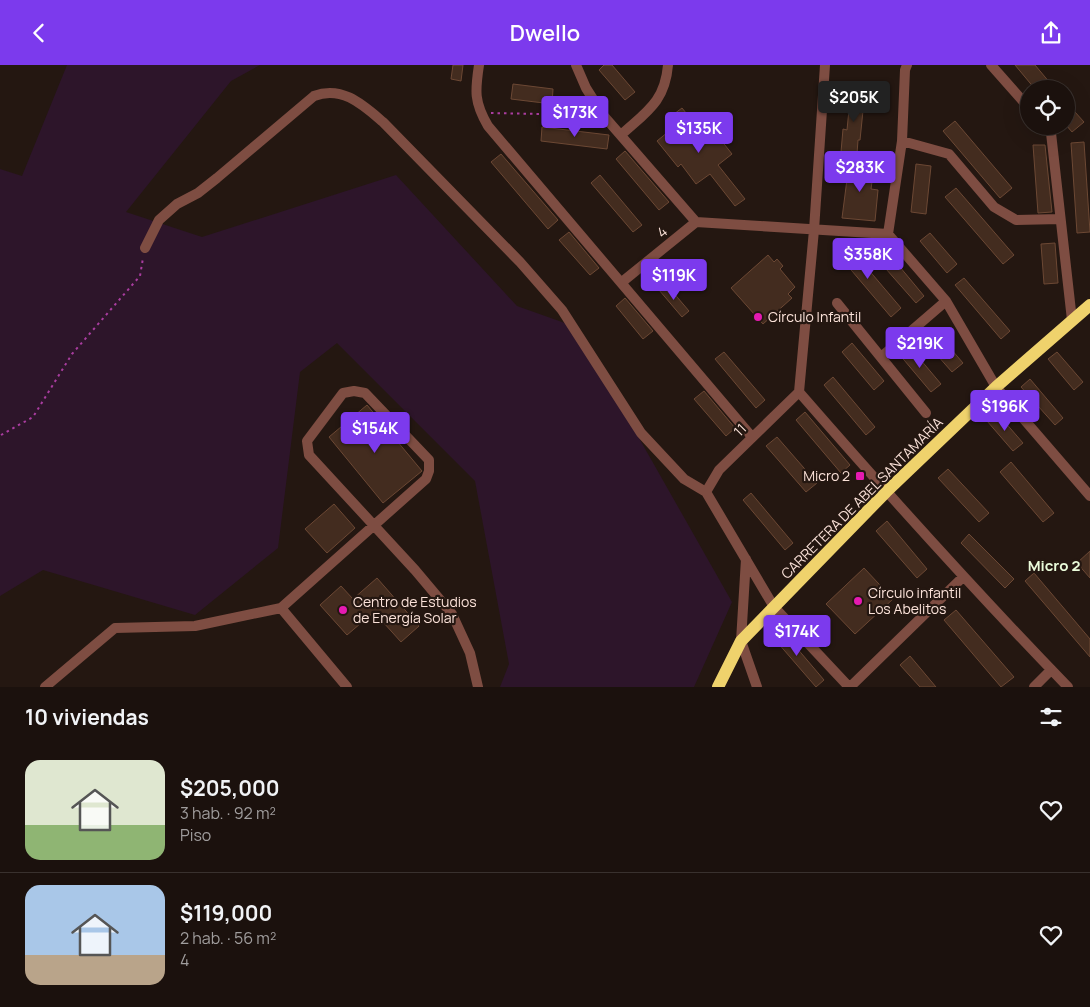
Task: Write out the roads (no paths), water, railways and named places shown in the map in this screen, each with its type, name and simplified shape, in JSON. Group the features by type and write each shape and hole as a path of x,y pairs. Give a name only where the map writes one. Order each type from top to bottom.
{"main road":[{"name":"CARRETERA DE ABEL SANTAMARÍA","path":"718,687 741,641 774,607 886,492 996,387 1090,305"}],"street":[{"path":"479,65 475,92 481,113 488,125 752,437"},
{"path":"576,65 586,88 603,115 696,222 888,234 946,301 996,387 1090,496"},
{"path":"621,135 658,101 665,84 668,65"},
{"path":"825,65 814,230 799,392 963,577 1068,687"},
{"path":"888,234 902,141 905,70 907,65"},
{"path":"991,65 1020,98"},
{"path":"145,248 159,220 177,204 198,193 217,179 314,96 328,93 350,97 359,101 382,122 520,262 562,310 641,433 684,479 706,493 774,607 850,687 963,577"},
{"path":"1051,135 1072,320"},
{"path":"902,141 949,154 994,207 1016,220 1060,219"},
{"name":"4","path":"622,282 696,222"},
{"path":"880,357 946,301"},
{"path":"837,303 926,413"},
{"path":"45,687 115,628 195,626 281,608 374,525 426,479 429,471 429,460 365,393 354,391 343,393 307,441 309,455 374,525 415,570 452,615 470,653 478,687"},
{"name":"11","path":"706,493 719,470 799,392"},
{"path":"746,559 741,641 757,687"},
{"path":"281,608 347,687"},
{"path":"1034,687 1051,670"}],"place":[{"name":"Círculo Infantil","path":"758,317"},
{"name":"Micro 2","path":"860,476"},
{"name":"Círculo infantil Los Abelitos","path":"858,601"},
{"name":"Centro de Estudios de Energía Solar","path":"343,610"}],"district":[{"name":"Micro 2","path":"1054,566"}]}
